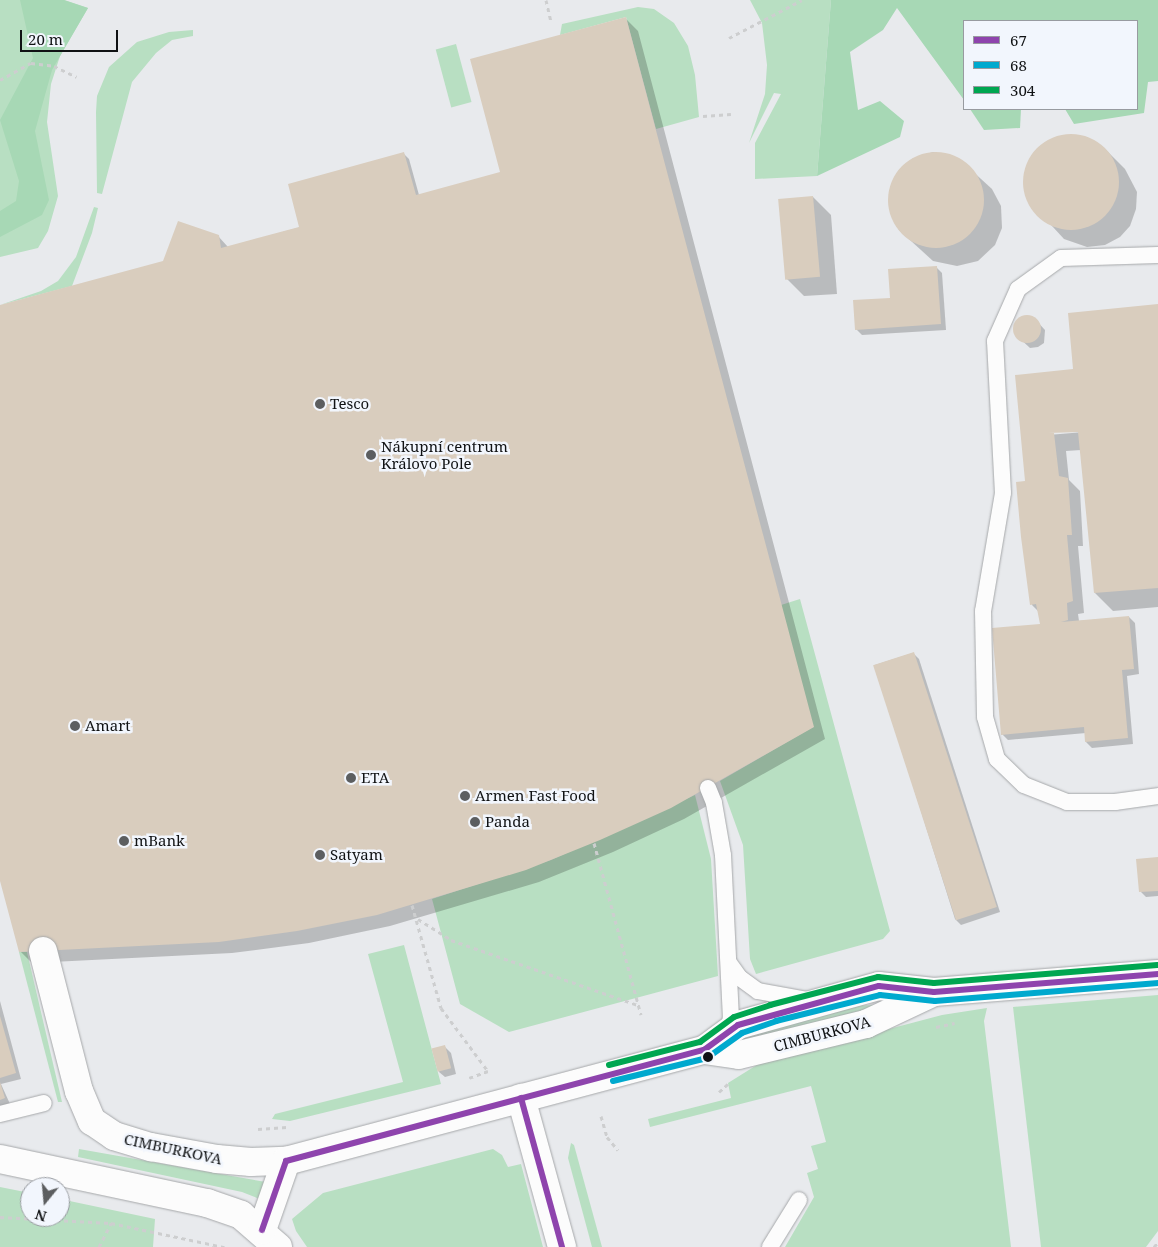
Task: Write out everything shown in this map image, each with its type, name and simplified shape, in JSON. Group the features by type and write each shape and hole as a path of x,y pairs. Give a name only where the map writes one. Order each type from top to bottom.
{"street":[{"name":"CIMBURKOVA","path":"42,951 79,1092 92,1121 101,1129 151,1147 192,1155 251,1162 286,1161 704,1050 740,1055 866,1024 934,992"},
{"name":"CIMBURKOVA","path":"704,1050 729,1030 773,1013 879,986 934,992 1158,974"},
{"path":"521,1098 562,1247"},
{"path":"0,1159 207,1203 241,1215 270,1239 286,1161"}],"lane":[{"path":"1158,255 1062,258 1018,290 995,341 1003,493 983,611 985,716 997,759 1024,784 1067,802 1115,802 1158,796"},
{"path":"708,788 714,803 723,855 729,963 729,1030"},
{"path":"729,963 740,978 758,991 794,1000 822,1001"},
{"path":"0,1114 44,1103"},
{"path":"770,1247 799,1200"}],"path":[{"path":"546,0 551,22"},
{"path":"729,38 802,0"},
{"path":"0,80 31,63 54,66 77,77"},
{"path":"703,116 731,114"},
{"path":"594,843 641,1015"},
{"path":"412,905 441,1008 488,1071 460,1081"},
{"path":"417,918 451,940 638,1005"},
{"path":"601,1116 607,1137 618,1150"},
{"path":"256,1129 296,1126"},
{"path":"0,1217 110,1223 224,1247"},
{"path":"99,1247 110,1223"},
{"path":"1154,1247 1158,1242"}],"green space":[{"path":"0,0 64,0 88,8 60,56 51,84 47,122 58,196 48,231 38,248 0,257"},
{"path":"20,0 64,0 88,8 52,70 35,131 49,200 42,215 0,237 0,211 16,201 19,181 0,120 33,58"},
{"path":"750,0 831,0 817,176 755,179 755,143 781,94 774,93 749,143 765,94 767,65 762,23"},
{"path":"831,0 1158,0 1158,81 1148,82 1144,113 1074,124 1066,110 1138,110 1138,20 963,20 963,99 897,8 883,30 850,52 858,110 880,101 904,121 900,137 817,176"},
{"path":"638,7 654,9 674,23 688,46 695,75 699,117 656,129 626,17 560,35 562,24"},
{"path":"193,30 193,36 172,40 156,53 132,82 102,194 97,193 97,96 109,67 137,42 169,32"},
{"path":"456,44 472,102 451,107 436,49"},
{"path":"971,110 1021,110 1020,128 984,130"},
{"path":"94,207 98,208 92,233 72,286 0,305 41,291 58,281 76,257"},
{"path":"800,599 890,931 883,939 756,974 750,959 743,845 720,781 813,727 781,605"},
{"path":"695,795 711,859 718,976 509,1032 460,1004 432,899 551,860"},
{"path":"404,945 441,1084 290,1121 272,1119 275,1114 403,1082 368,954"},
{"path":"19,952 27,952 62,1102 58,1102"},
{"path":"1158,995 1158,1231 1146,1247 1041,1247 1013,1007"},
{"path":"876,1005 875,1008 737,1044 746,1030 842,1006"},
{"path":"987,1008 984,1021 1011,1247 785,1247 814,1197 807,1173 818,1169 811,1146 826,1142 811,1086 650,1127 648,1119 731,1098 728,1083 760,1063 942,1015"},
{"path":"571,1143 574,1145 602,1247 592,1247 568,1158"},
{"path":"79,1149 266,1182 262,1200 242,1192 78,1157"},
{"path":"493,1149 502,1155 508,1167 521,1164 543,1247 307,1247 296,1231 292,1219 323,1193"},
{"path":"0,1187 20,1191 20,1227 70,1227 70,1201 155,1219 153,1247 0,1247"}],"building":[{"name":"Nákupní centrum Královo Pole","path":"626,17 814,727 671,808 600,840 526,870 377,915 297,931 219,942 19,952 0,881 0,305 163,261 178,221 219,235 221,248 299,227 288,184 404,152 416,195 500,172 470,59"},
{"path":"1071,134 1089,138 1105,148 1115,164 1119,182 1115,200 1105,216 1089,226 1071,230 1053,226 1037,216 1027,200 1023,182 1027,164 1037,148 1053,138"},
{"path":"936,152 954,155 970,166 981,182 984,200 981,218 970,234 954,245 936,248 918,245 902,234 891,218 888,200 891,182 902,166 918,155"},
{"path":"813,196 820,277 785,280 778,199"},
{"path":"937,266 941,324 855,330 853,300 890,298 888,269"},
{"path":"1158,304 1158,588 1094,593 1078,432 1048,433 1054,433 1059,476 1068,478 1072,535 1067,535 1073,601 1067,603 1068,620 1061,622 1129,616 1134,669 1122,670 1128,738 1085,742 1084,727 1001,735 992,628 1040,624 1036,604 1030,605 1021,537 1016,482 1025,481 1015,375 1073,369 1068,313"},
{"path":"1027,315 1037,319 1041,329 1037,339 1027,343 1017,339 1013,329 1017,319"},
{"path":"914,652 997,907 956,920 873,665"},
{"path":"1158,857 1158,891 1139,892 1136,859"},
{"path":"0,1016 16,1073 0,1078"},
{"path":"445,1045 451,1068 438,1072 431,1049"},
{"path":"0,1082 5,1098 0,1100"}],"transit line":[{"name":"304","path":"609,1065 700,1042 734,1017 770,1005 878,977 934,983 1157,965"},
{"name":"67","path":"286,1161 704,1050 738,1025 879,986 934,992 1158,974"},
{"name":"68","path":"613,1081 707,1058 742,1033 776,1021 880,995 935,1001 1158,983"},
{"name":"67","path":"521,1098 562,1247"},
{"name":"67","path":"262,1230 286,1161"}],"place":[{"name":"Tesco","path":"320,404"},
{"name":"Nákupní centrum Královo Pole","path":"371,455"},
{"name":"Amart","path":"75,726"},
{"name":"ETA","path":"351,778"},
{"name":"Armen Fast Food","path":"465,796"},
{"name":"Panda","path":"475,822"},
{"name":"mBank","path":"124,841"},
{"name":"Satyam","path":"320,855"}]}
